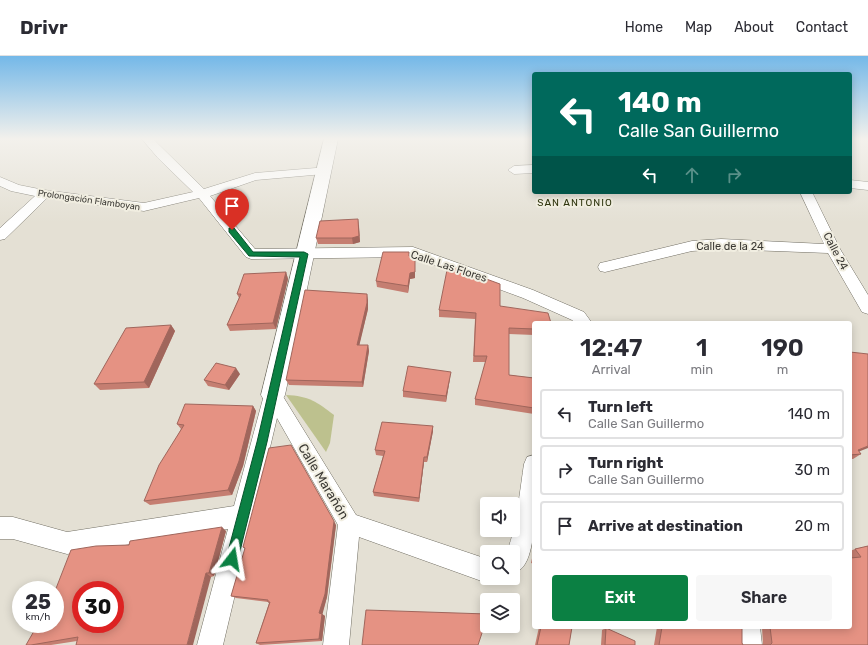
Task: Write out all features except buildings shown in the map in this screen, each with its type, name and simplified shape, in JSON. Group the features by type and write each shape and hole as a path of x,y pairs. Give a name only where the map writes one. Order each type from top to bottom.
{"street":[{"path":"173,166 202,194"},
{"path":"210,645 273,395 325,166"},
{"path":"514,170 532,169"},
{"name":"Prolongación Flamboyan","path":"0,182 15,188 44,194 144,207 202,194 255,178 324,170"},
{"path":"852,184 868,186"},
{"path":"0,236 44,194"},
{"name":"Calle Las Flores","path":"202,194 251,254 413,252 528,294 578,316 582,321"},
{"name":"Calle 24","path":"807,194 833,249 868,308"},
{"name":"Calle de la 24","path":"605,267 692,246 721,244 833,249"},
{"name":"Calle Marañón","path":"273,395 349,523 336,645"},
{"path":"520,551 532,476"},
{"path":"0,528 14,528 67,544 243,516"},
{"path":"349,523 480,569"},
{"path":"748,629 749,645"}],"green space":[{"path":"286,395 312,400 334,415 330,443 326,452"}],"district":[{"name":"SAN ANTONIO","path":"575,202"}],"route":[{"path":"232,230 251,254 304,254 262,442 232,559"}]}
